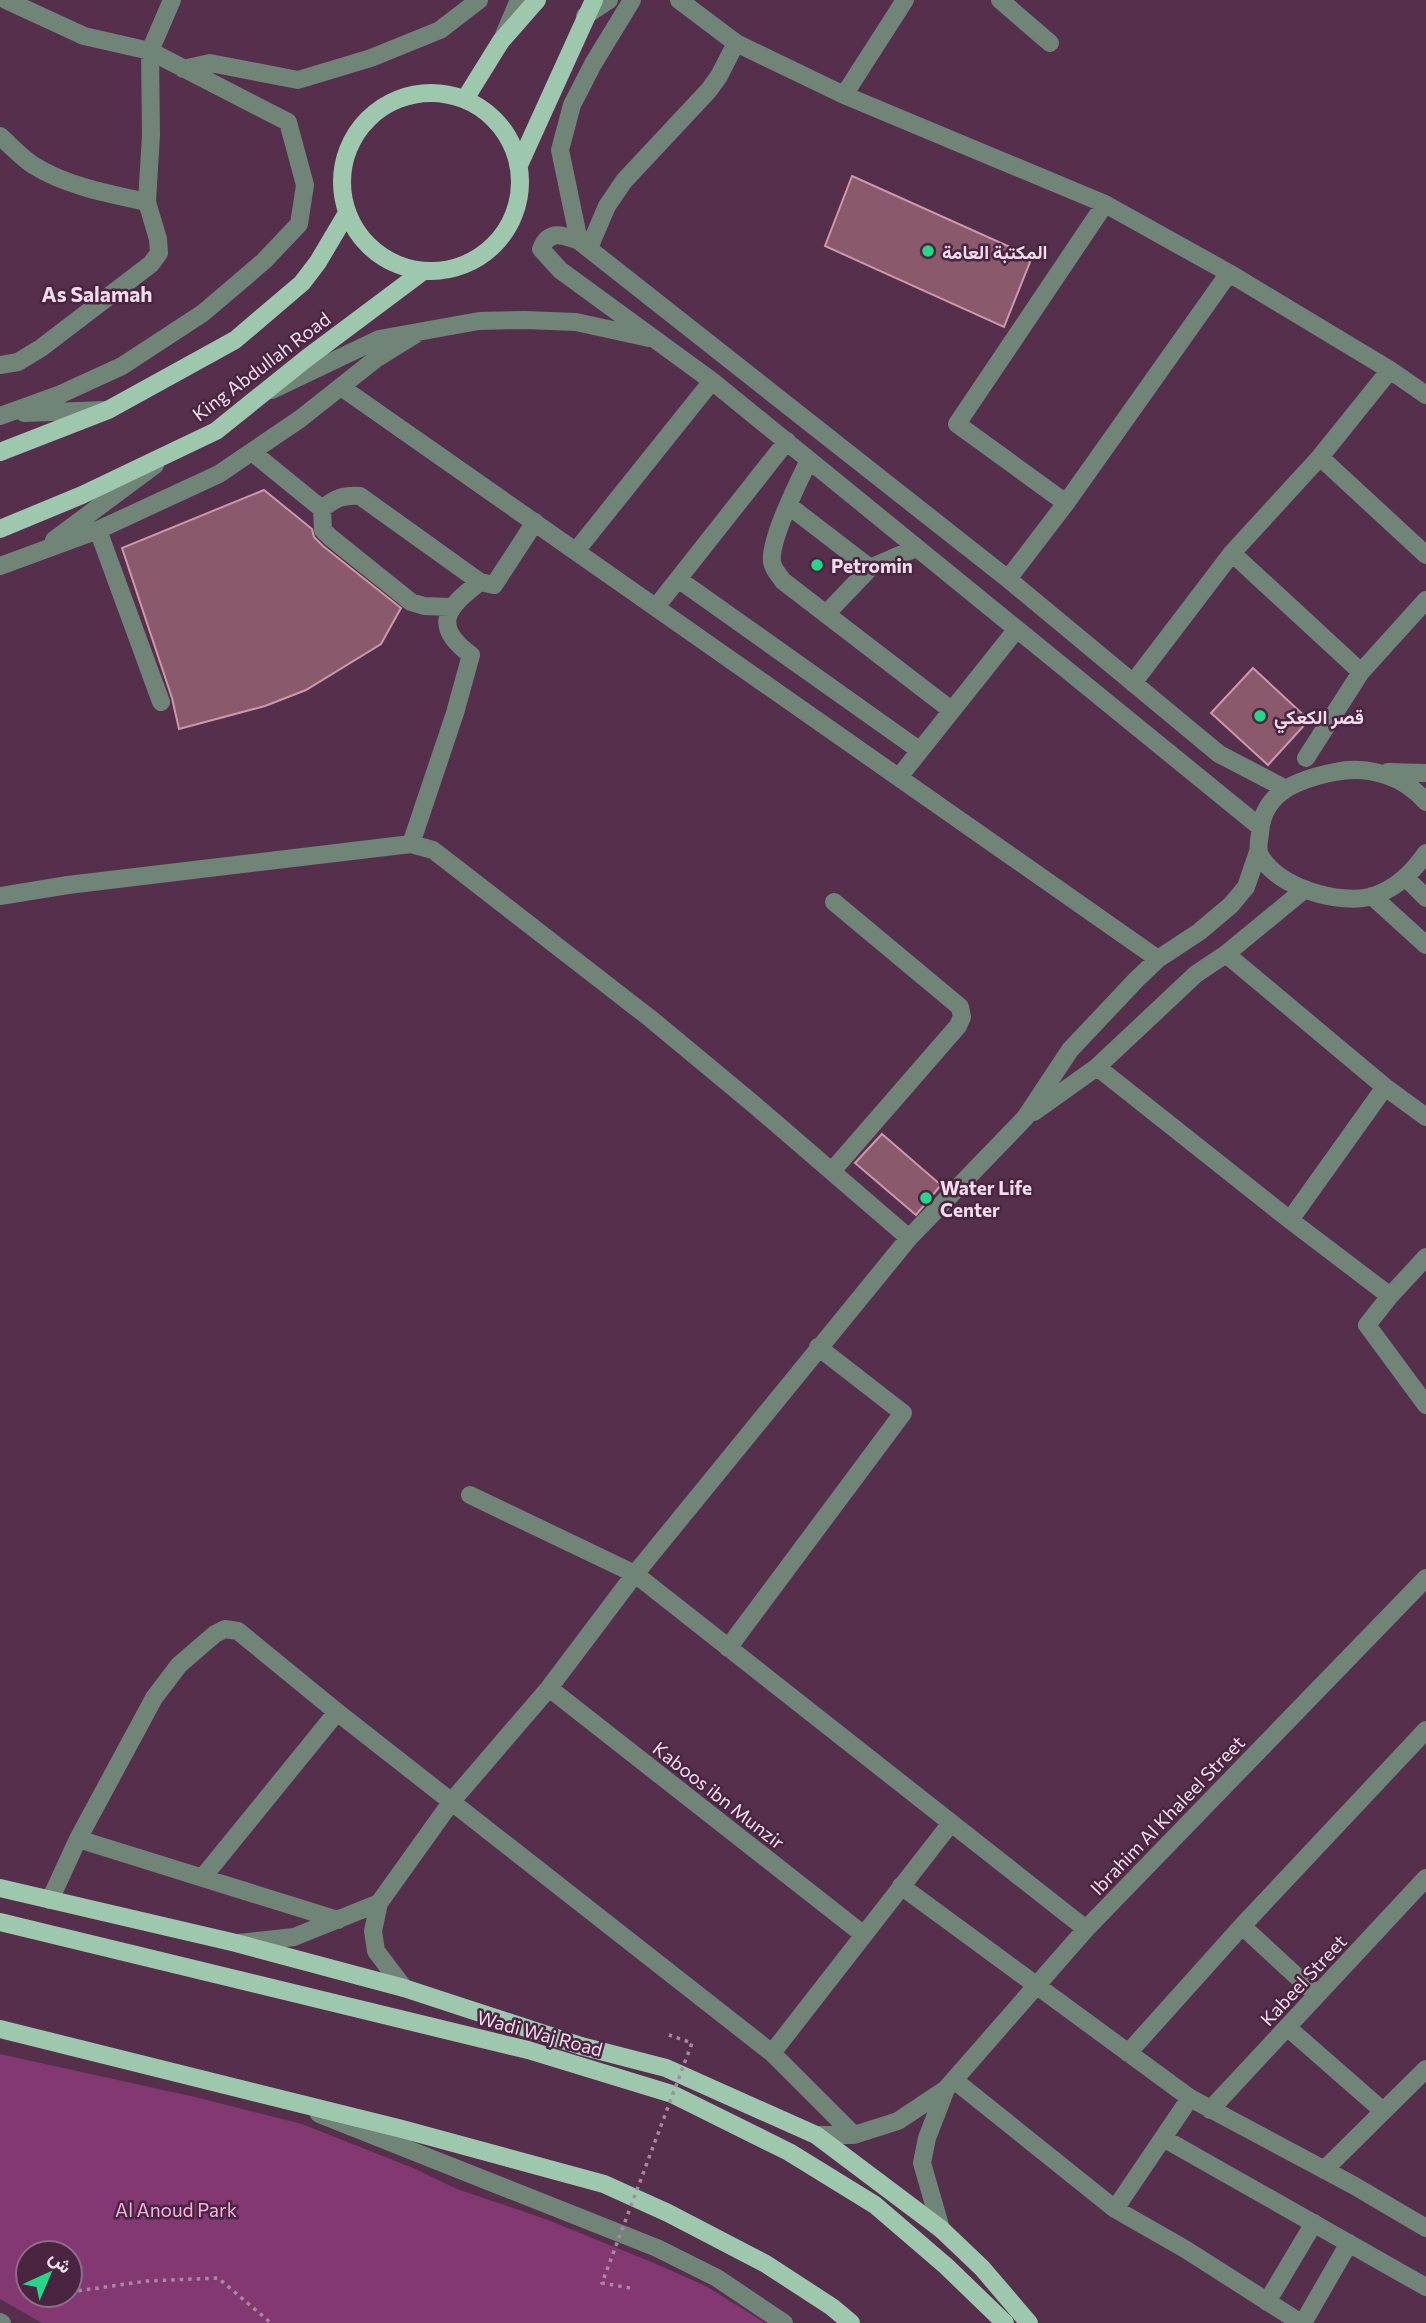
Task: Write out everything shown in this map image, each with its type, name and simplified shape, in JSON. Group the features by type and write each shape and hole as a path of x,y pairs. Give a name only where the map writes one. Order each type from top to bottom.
{"main road":[{"path":"465,99 501,41 537,0"},
{"path":"520,165 589,8"},
{"path":"419,93 443,93 465,99 484,110 500,125 512,144 520,165 521,193 513,219 498,243 476,260 450,270 422,272 398,265 376,253 359,235 347,213 342,190 342,167 349,146 361,126 377,110 397,99 419,93"},
{"name":"King Abdullah Road","path":"0,452 108,410 235,340 302,284 347,213"},
{"name":"King Abdullah Road","path":"0,529 82,495 216,430 422,272"},
{"path":"0,1888 236,1943 404,1988 581,2046 666,2068 816,2135 941,2229 982,2269 1028,2323"},
{"name":"Wadi Waj Road","path":"0,1922 528,2050 672,2094 789,2152 875,2205 946,2266 1005,2323"},
{"path":"0,2029 402,2129 604,2184 668,2213 766,2264 832,2306 851,2323"}],"street":[{"path":"0,365 18,362 41,348 151,264 159,253 158,239 147,202 151,135 150,51 172,0"},
{"path":"183,69 209,63 298,80 371,58 440,30 479,0"},
{"path":"501,41 519,0"},
{"path":"589,8 609,0"},
{"path":"584,244 560,150 572,106 593,64 632,0"},
{"path":"679,0 736,44 844,94 1105,204 1229,273 1390,370 1426,395"},
{"path":"844,94 905,0"},
{"path":"1000,0 1050,43"},
{"path":"4,415 61,394 122,366 203,313 254,270 299,223 305,185 288,122 150,51 84,36 6,6"},
{"path":"584,244 624,181 709,90 736,44"},
{"path":"0,136 32,164 50,174 147,202"},
{"path":"1066,503 957,424 1105,204"},
{"path":"1260,827 712,381 560,270 541,248 544,241 551,235 560,234 584,244 1008,579 1219,754 1286,789"},
{"path":"1008,579 1066,503 1229,273"},
{"path":"263,395 379,339 479,321 576,322 654,339"},
{"path":"0,566 99,530 219,474 300,419 377,358 419,332"},
{"path":"1133,683 1232,553 1320,457 1390,370"},
{"path":"576,551 712,381"},
{"path":"341,387 1158,960"},
{"path":"4,415 108,410"},
{"path":"656,607 786,441"},
{"path":"40,551 173,451"},
{"path":"252,452 322,509 323,530 330,537 411,602 424,606 450,607"},
{"path":"1320,457 1426,555"},
{"path":"809,460 788,505 773,550 772,563 783,581 951,710"},
{"path":"322,509 334,499 347,495 360,496 480,582 494,584 535,522"},
{"path":"788,505 870,568"},
{"path":"99,530 162,702"},
{"path":"826,614 870,568 916,548"},
{"path":"1232,553 1361,672"},
{"path":"678,579 919,750"},
{"path":"411,844 455,713 471,655 462,649 446,623 450,607 480,582"},
{"path":"1306,758 1361,672 1426,600"},
{"path":"899,777 1016,630"},
{"path":"1180,763 1199,738"},
{"path":"404,1988 376,1951 373,1931 379,1903 452,1801 549,1688 635,1574 909,1238 1025,1118 1070,1050 1136,980 1231,905 1246,887 1258,852 1260,827 1269,803 1286,789 1321,775 1348,769 1426,774"},
{"path":"1381,772 1416,791 1426,802"},
{"path":"0,896 411,844 433,850 629,1002 751,1102 909,1238"},
{"path":"1258,852 1274,874 1305,890 1341,898 1372,896 1396,885 1417,866 1426,853"},
{"path":"1405,877 1426,898"},
{"path":"1025,1118 1097,1067 1196,974 1226,954 1305,890"},
{"path":"1372,896 1426,945"},
{"path":"832,1171 958,1026 962,1017 960,1007 834,902"},
{"path":"1226,954 1385,1087 1426,1117"},
{"path":"1097,1067 1390,1296"},
{"path":"1290,1220 1385,1087"},
{"path":"1426,1257 1367,1325 1426,1405"},
{"path":"728,1648 903,1413 818,1347"},
{"path":"470,1495 635,1574 1086,1929"},
{"name":"Ibrahim Al Khaleel Street","path":"950,2085 1086,1929 1426,1578"},
{"path":"50,1900 78,1839 154,1698 179,1665 215,1634 225,1629 238,1631 337,1712 772,2053 854,2135"},
{"name":"Kaboos ibn Munzir","path":"549,1688 864,1935"},
{"path":"203,1877 337,1712"},
{"path":"1128,2053 1242,1926 1426,1730"},
{"path":"772,2053 951,1823"},
{"path":"78,1839 338,1920"},
{"name":"Kabeel Street","path":"1210,2110 1426,1878"},
{"path":"901,1886 1190,2098 1426,2228"},
{"path":"236,1943 294,1937 379,1903"},
{"path":"1242,1926 1317,1995"},
{"path":"1287,2027 1383,2111"},
{"path":"1324,2170 1426,2069"},
{"path":"816,2135 854,2135 898,2121 950,2085"},
{"path":"950,2085 1115,2209 1185,2249 1302,2323 1349,2243"},
{"path":"941,2229 922,2164 927,2138 950,2085"},
{"path":"1115,2209 1190,2098"},
{"path":"287,2101 657,2248 717,2278 784,2323"},
{"path":"1163,2138 1426,2287"},
{"path":"1267,2302 1314,2223"}],"path":[{"path":"630,2288 602,2283 692,2043 669,2035"},
{"path":"84,2290 147,2281 218,2278 271,2323"}],"green space":[{"name":"Al Anoud Park","path":"0,2054 195,2097 302,2124 413,2168 457,2189 548,2220 654,2263 706,2286 765,2323 42,2323 18,2309 84,2309 84,2239 14,2239 14,2307 0,2299"}],"building":[{"name":"المكتبة العامة","path":"852,176 1032,257 1004,327 825,246"},
{"path":"264,490 312,529 314,537 323,546 401,608 381,644 306,690 265,706 179,729 172,698 122,548"},
{"name":"قصر الكعكي","path":"1253,668 1309,720 1268,765 1211,713"},
{"path":"882,1134 941,1185 916,1215 855,1163"}],"place":[{"name":"المكتبة العامة","path":"928,251"},
{"name":"Petromin","path":"817,565"},
{"name":"قصر الكعكي","path":"1260,716"},
{"name":"Water Life Center","path":"926,1198"}],"district":[{"name":"As Salamah","path":"97,293"}]}
